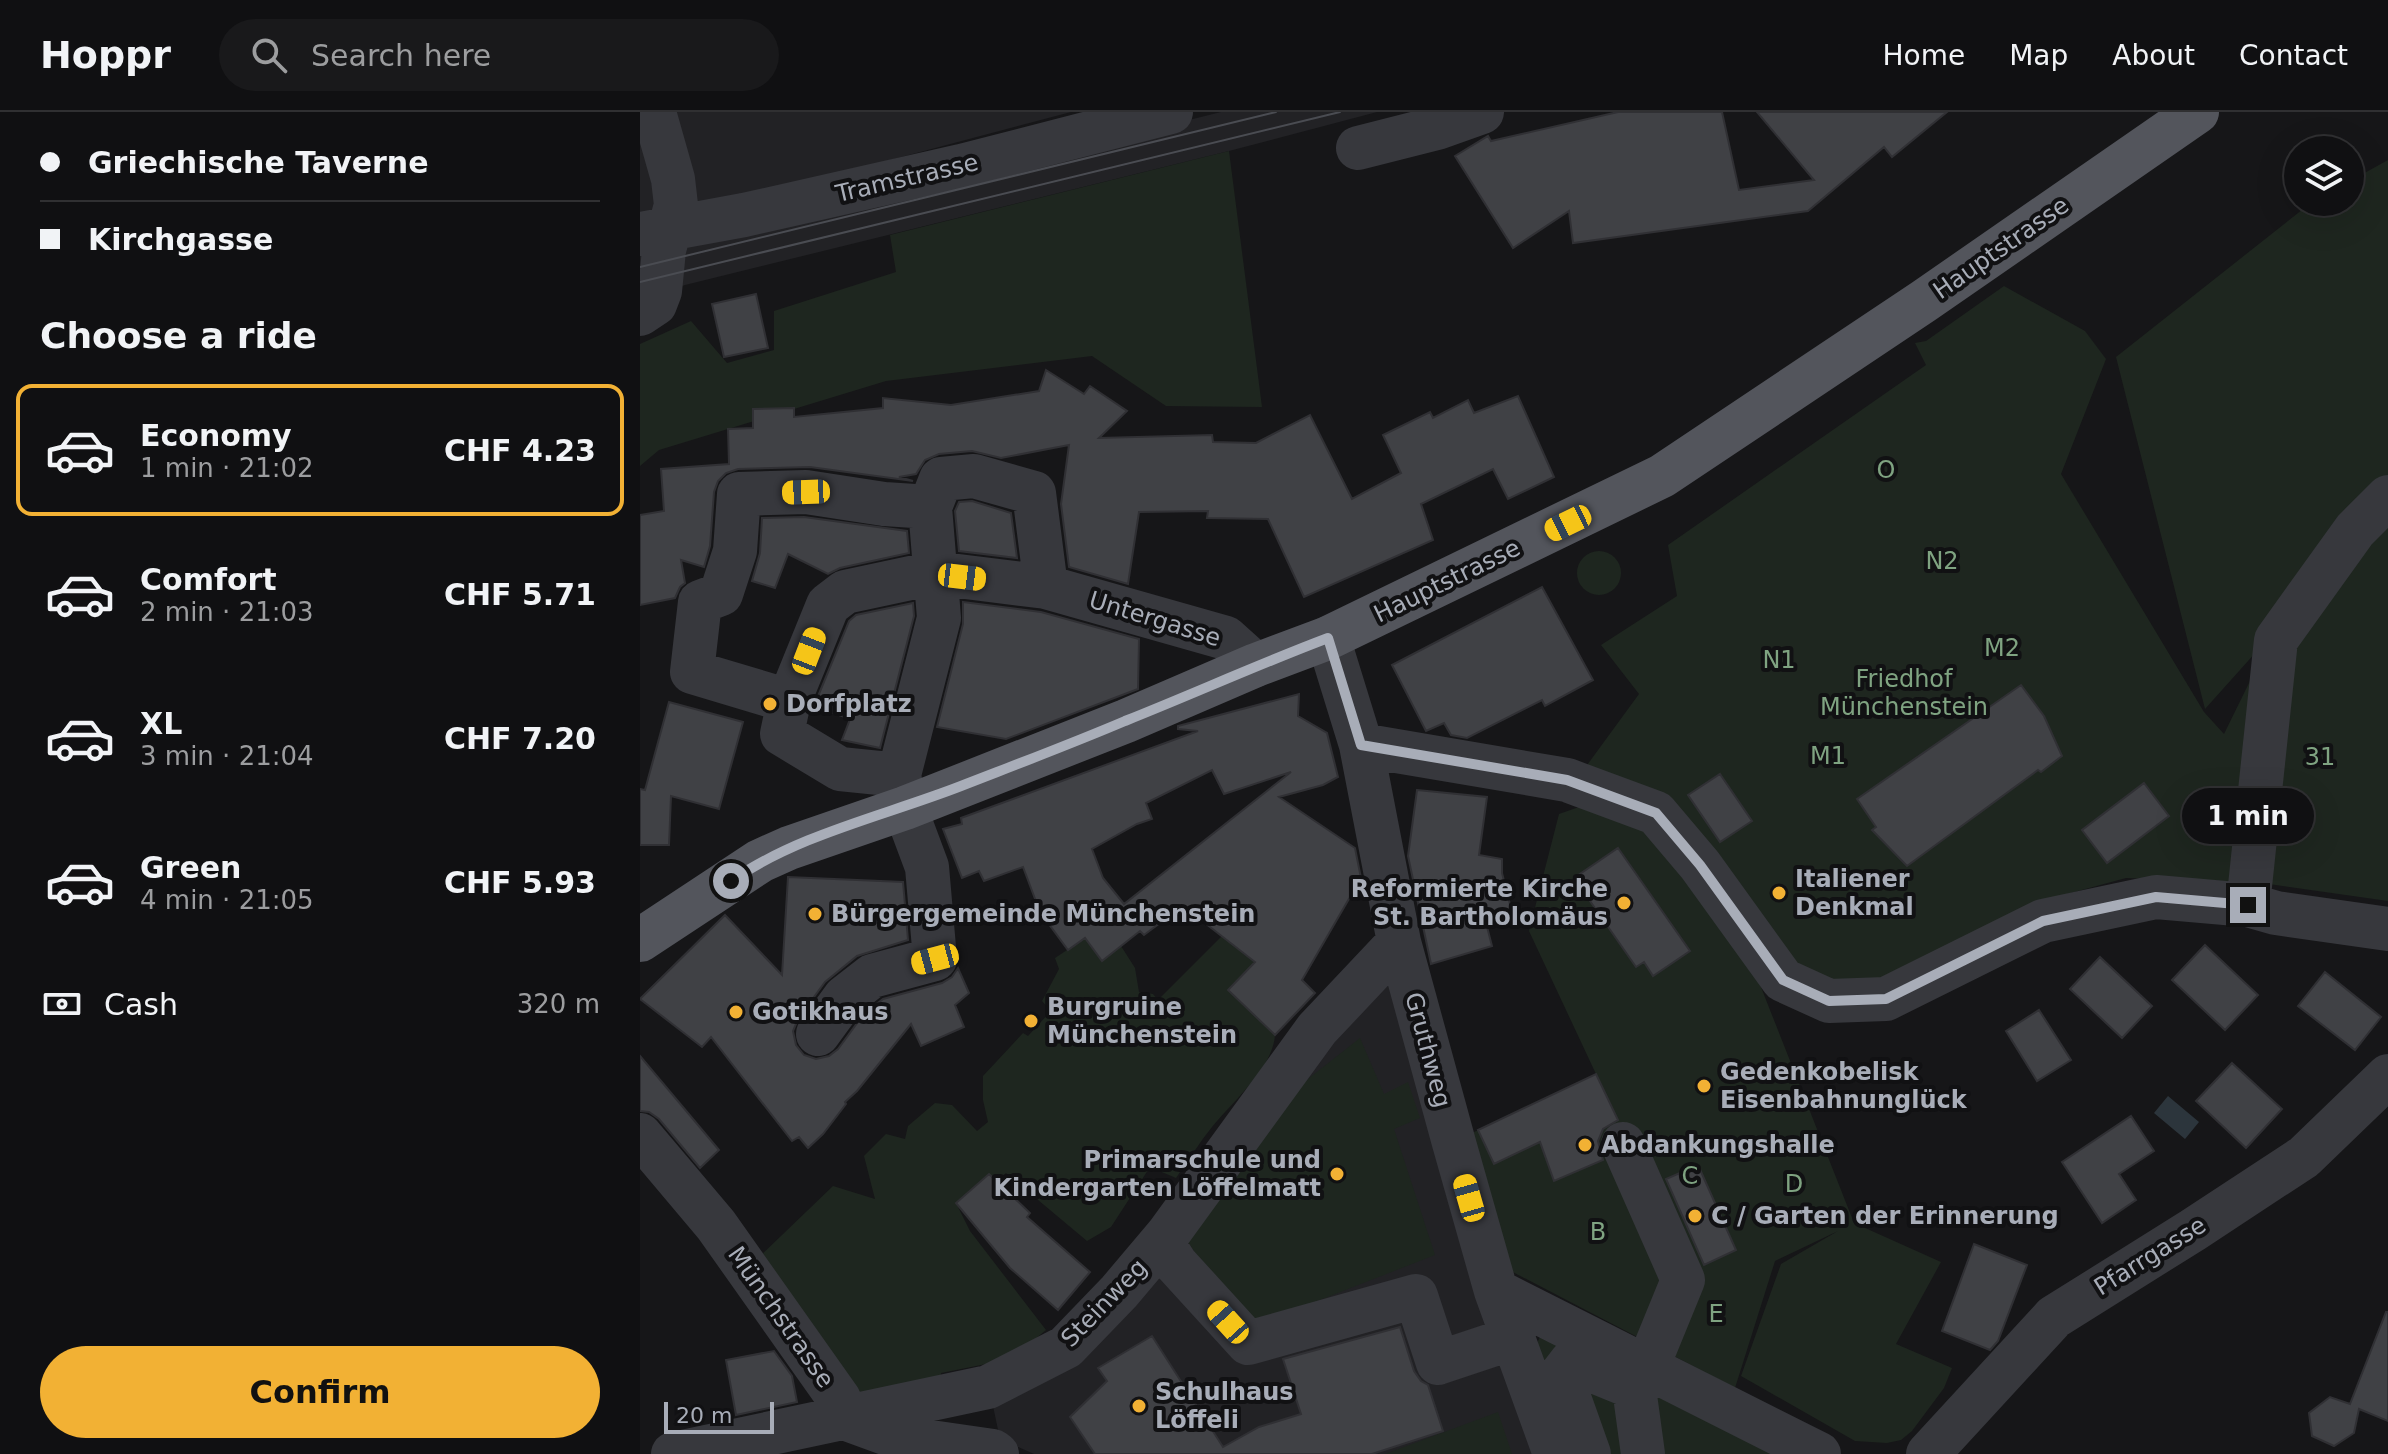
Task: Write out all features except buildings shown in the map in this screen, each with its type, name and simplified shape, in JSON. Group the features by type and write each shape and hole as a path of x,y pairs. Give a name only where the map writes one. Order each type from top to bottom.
{"main road":[{"name":"Hauptstrasse","path":"640,940 760,861 902,791 1126,721 1328,638 1674,469 2197,112"}],"street":[{"path":"640,314 655,304 660,291 664,250 656,232 676,205 673,179 654,112"},
{"name":"Tramstrasse","path":"656,232 961,166 1171,112"},
{"path":"1358,148 1465,115"},
{"path":"818,1034 845,997 872,976 935,959 927,867 902,791 939,618 930,507 941,479 974,476 1034,493 1046,587"},
{"path":"902,791 840,769 782,734 789,701 692,672 700,602 721,594 735,551 739,494 806,492 884,504 930,507"},
{"path":"2248,905 2276,640 2355,530 2388,497"},
{"name":"Untergasse","path":"789,701 828,605 845,592 934,573 1046,587 1226,638 1256,665"},
{"name":"Gruthweg","path":"1328,638 1361,745 1399,942 1496,1291 1555,1454"},
{"path":"1361,745 1567,780 1656,813 1700,865 1783,980 1829,1001 1886,999 2043,921 2156,897 2248,905 2276,913 2388,929"},
{"name":"Steinweg","path":"673,1454 988,1387 1066,1347 1162,1242 1317,1029 1399,942"},
{"name":"Pfarrgasse","path":"1928,1454 2054,1317 2304,1157 2388,1076"},
{"name":"Münchstrasse","path":"640,1135 716,1225 839,1399 845,1418"},
{"path":"1623,1144 1683,1280 1640,1378 1643,1454"},
{"path":"1162,1242 1176,1264 1248,1343 1416,1296 1438,1363 1513,1338"},
{"path":"1496,1291 1640,1378 1752,1452"},
{"path":"1589,1454 1561,1375 1571,1362 1640,1378 1819,1454"},
{"path":"845,1418 896,1437 997,1454"}],"shaded area":[{"path":"640,112 1071,112 732,202 640,221"},
{"path":"1221,112 1377,112 685,285 640,300 640,249 685,246"},
{"name":"Primarschule und Kindergarten Löffelmatt","path":"1399,942 1555,1454 1034,1454 1000,1439 993,1406"},
{"path":"2168,1096 2199,1122 2185,1139 2154,1113"}],"green space":[{"path":"1229,151 1262,407 1166,406 1092,356 886,381 659,450 640,466 640,344 691,321 727,363 774,350 774,311 896,272 890,235"},
{"name":"Friedhof Münchenstein","path":"2388,160 2388,901 2262,883 2126,878 2067,894 1877,981 1841,982 1788,968 1582,772 1639,694 1601,645 1677,596 1668,545 1926,365 1915,343 1926,341 2004,286 2085,331 2106,359 2061,474 2204,712 2224,734 2274,632 2205,709 2116,357 2294,216 2364,216 2364,173"},
{"path":"1599,551 1615,557 1621,573 1615,589 1599,595 1583,589 1577,573 1583,557"},
{"path":"1579,807 1655,832 1757,977 1854,1223 1941,1262 1896,1344 1952,1368 1944,1388 1912,1431 1901,1440 1887,1443 1855,1441 1741,1376 1781,1264 1838,1231 1775,1261 1735,1388 1509,1270 1472,1133 1596,1074 1529,931 1559,814"},
{"path":"1239,915 1269,948 1228,990 1275,1035 1267,1060 1250,1084 1212,1127 1176,1178 1150,1167 1111,1227 1087,1241 1006,1173 997,1181 989,1174 956,1203 970,1231 1046,1330 1011,1359 941,1373 940,1384 863,1397 755,1261 833,1186 875,1199 864,1156 886,1134 905,1139 908,1126 935,1103 952,1105 977,1131 988,1122 983,1100 983,1076 1023,1033 1028,1036 1051,1011 1042,1001 1059,969 1055,958 1085,938 1102,961 1121,946 1135,968 1139,992 1153,994 1158,1000"},
{"path":"1360,1038 1384,1094 1408,1082 1420,1118 1394,1129 1435,1255 1246,1329 1186,1239 1285,1097"},
{"path":"1541,1335 1785,1454 1575,1454 1538,1350"},
{"path":"1498,1412 1512,1454 1385,1454"}],"tram line":[{"path":"640,267 1276,112"},
{"path":"640,282 1340,112"}],"place":[{"name":"Dorfplatz","path":"770,704"},
{"name":"Italiener Denkmal","path":"1779,893"},
{"name":"Reformierte Kirche St. Bartholomäus","path":"1624,903"},
{"name":"Bürgergemeinde Münchenstein","path":"815,914"},
{"name":"Gotikhaus","path":"736,1012"},
{"name":"Burgruine Münchenstein","path":"1031,1021"},
{"name":"Gedenkobelisk Eisenbahnunglück","path":"1704,1086"},
{"name":"Abdankungshalle","path":"1585,1145"},
{"name":"Primarschule und Kindergarten Löffelmatt","path":"1337,1174"},
{"name":"C / Garten der Erinnerung","path":"1695,1216"},
{"name":"Schulhaus Löffeli","path":"1139,1406"}],"route":[{"path":"731,881 760,861 789,848 905,808 1328,638 1361,745 1567,780 1656,813 1700,865 1783,980 1829,1001 1886,999 2043,921 2156,897 2248,905"}],"park label":[{"name":"O","path":"1886,470"},
{"name":"N2","path":"1942,561"},
{"name":"M2","path":"2002,648"},
{"name":"N1","path":"1779,660"},
{"name":"M1","path":"1828,756"},
{"name":"31","path":"2320,757"},
{"name":"C","path":"1690,1176"},
{"name":"D","path":"1794,1184"},
{"name":"B","path":"1598,1232"},
{"name":"E","path":"1716,1314"}]}
